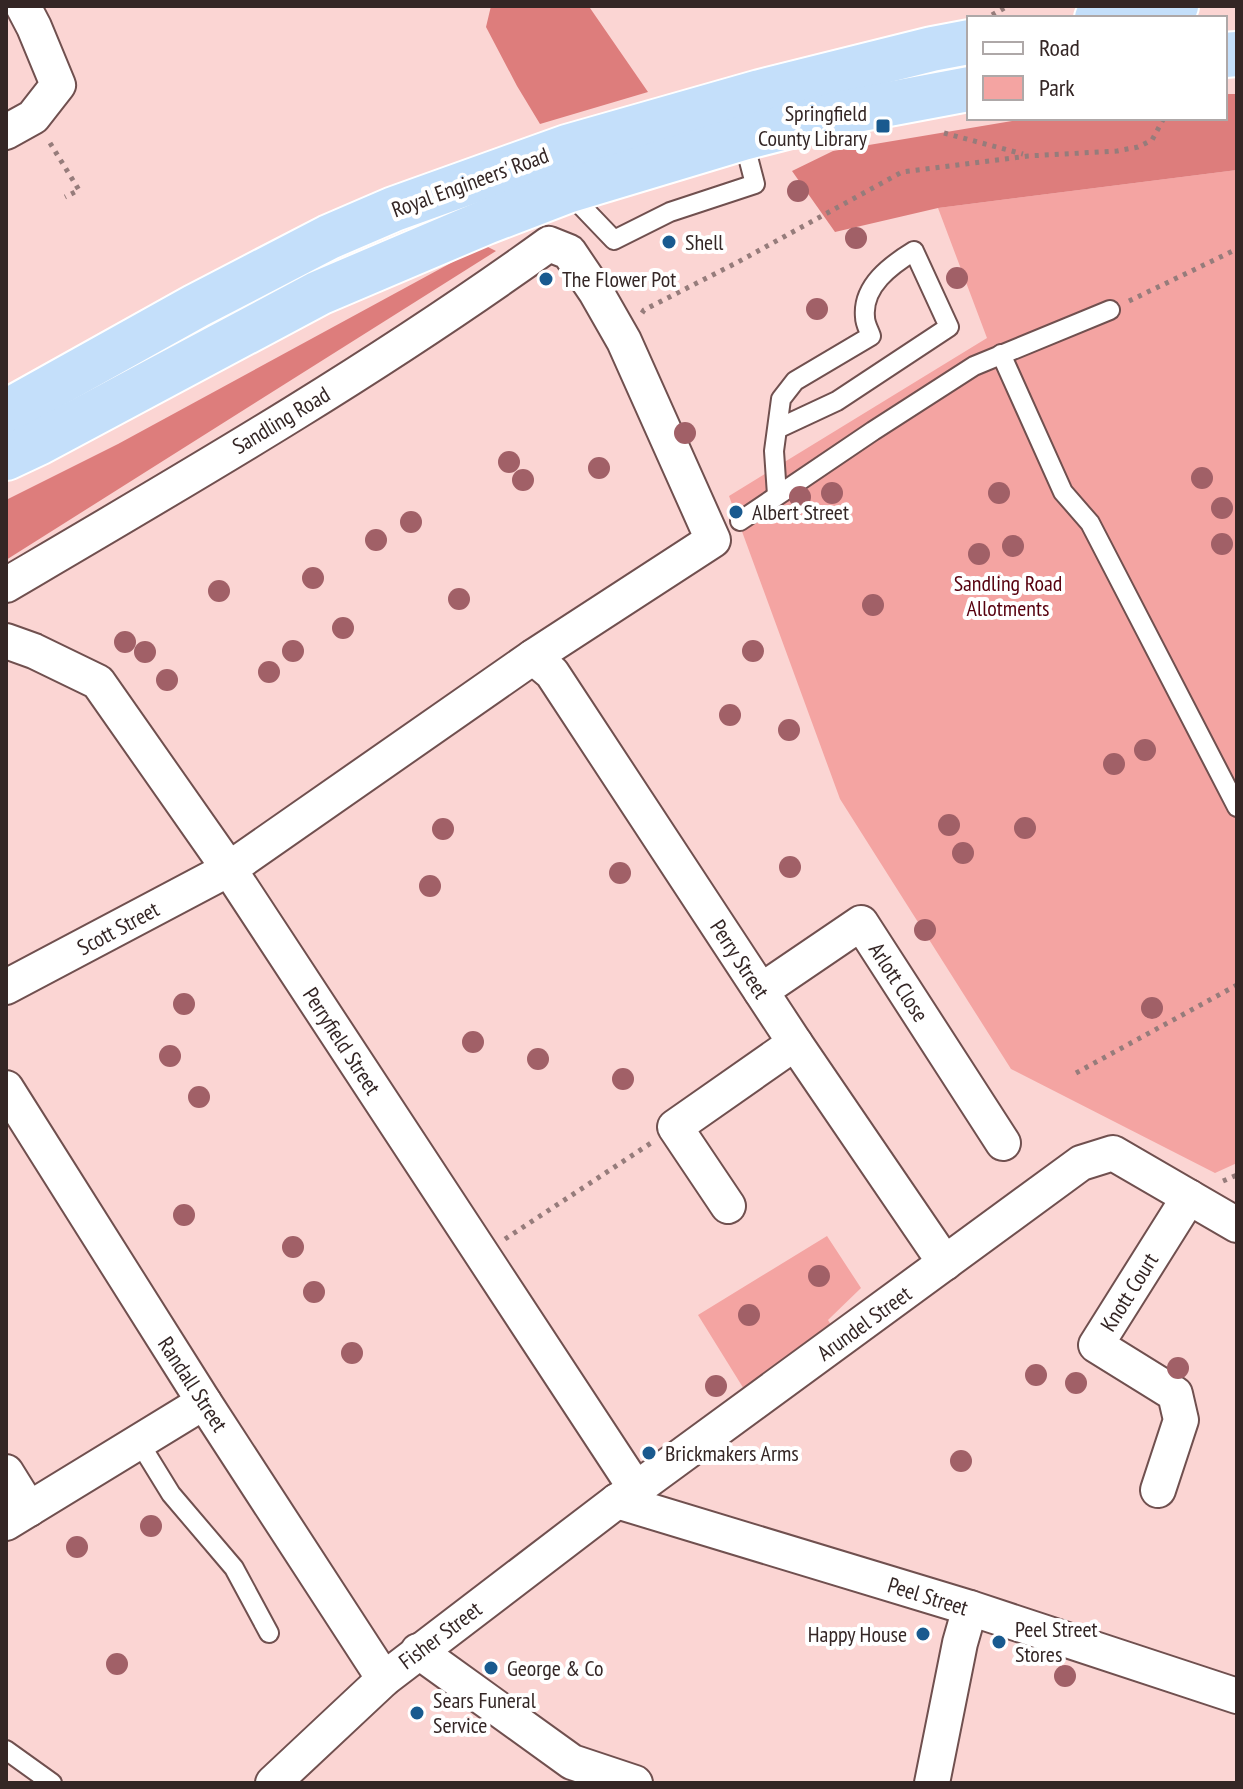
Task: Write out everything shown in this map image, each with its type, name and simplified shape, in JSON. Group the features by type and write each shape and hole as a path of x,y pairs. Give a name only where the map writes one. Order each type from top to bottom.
{"highway":[{"path":"1110,16 1176,6"},
{"name":"Royal Engineers' Road","path":"6,412 209,299 329,237 394,209 567,147 760,92 967,42"},
{"name":"Royal Engineers' Road","path":"6,458 319,293 486,222 567,191 743,138 841,113 967,89"}],"street":[{"path":"20,124 58,85 23,6"},
{"name":"Sandling Road","path":"6,585 346,381 549,244 569,252 624,341"},
{"path":"229,869 730,524 624,341"},
{"name":"Perryfield Street","path":"6,641 98,682 229,869 482,1254 627,1495"},
{"name":"Perry Street","path":"533,657 552,673 795,1043 945,1263"},
{"name":"Scott Street","path":"6,987 229,869"},
{"name":"Arlott Close","path":"761,991 861,923 1003,1143"},
{"path":"728,1206 675,1127 795,1043"},
{"name":"Randall Street","path":"6,1088 384,1679"},
{"name":"Arundel Street","path":"627,1495 1081,1163 1113,1153 1189,1197"},
{"path":"1189,1197 1237,1225"},
{"name":"Knott Court","path":"1158,1490 1181,1420 1175,1394 1096,1345 1189,1197"},
{"path":"6,1472 18,1516 204,1402"},
{"name":"Peel Street","path":"627,1495 1237,1696"},
{"name":"Fisher Street","path":"275,1782 418,1651 627,1495"},
{"path":"932,1783 970,1608"},
{"path":"418,1651 572,1762 635,1783"}],"lane":[{"path":"567,191 614,240 670,212 755,184 743,138"},
{"path":"777,429 837,401 949,327 914,251 891,265 874,284 866,303 865,319 871,336 795,381 781,399 774,451 777,495"},
{"path":"730,524 765,506 777,495 974,366 1110,310"},
{"path":"1001,354 1063,492 1090,523 1234,795"},
{"path":"139,1442 171,1494 234,1568 269,1633"},
{"path":"6,1750 52,1783"}],"path":[{"path":"990,16 1008,6"},
{"path":"624,341 644,310 902,172 1028,156 1138,147 1152,140 1163,120"},
{"path":"20,124 79,190 65,197"},
{"path":"1110,310 1236,251"},
{"path":"1076,1073 1237,985"},
{"path":"482,1254 675,1127"}],"green space":[{"name":"Sandling Road Allotments","path":"1237,170 1237,1163 1215,1173 1011,1069 840,799 729,496 987,338 938,208"},
{"path":"827,1236 861,1288 828,1320 833,1328 747,1394 698,1315"}],"shaded area":[{"path":"491,6 592,6 590,8 648,92 540,124 486,27"},
{"path":"1227,94 1237,94 1237,170 938,208 835,232 792,171 833,151 1018,120 1227,120"},
{"path":"484,245 496,251 6,560 6,500 118,444"}],"place":[{"name":"Springfield County Library","path":"883,126"},
{"name":"Shell","path":"669,242"},
{"name":"The Flower Pot","path":"546,279"},
{"name":"Albert Street","path":"736,512"},
{"name":"Brickmakers Arms","path":"649,1453"},
{"name":"Happy House","path":"923,1634"},
{"name":"Peel Street Stores","path":"999,1642"},
{"name":"George & Co","path":"491,1668"},
{"name":"Sears Funeral Service","path":"417,1713"}]}
